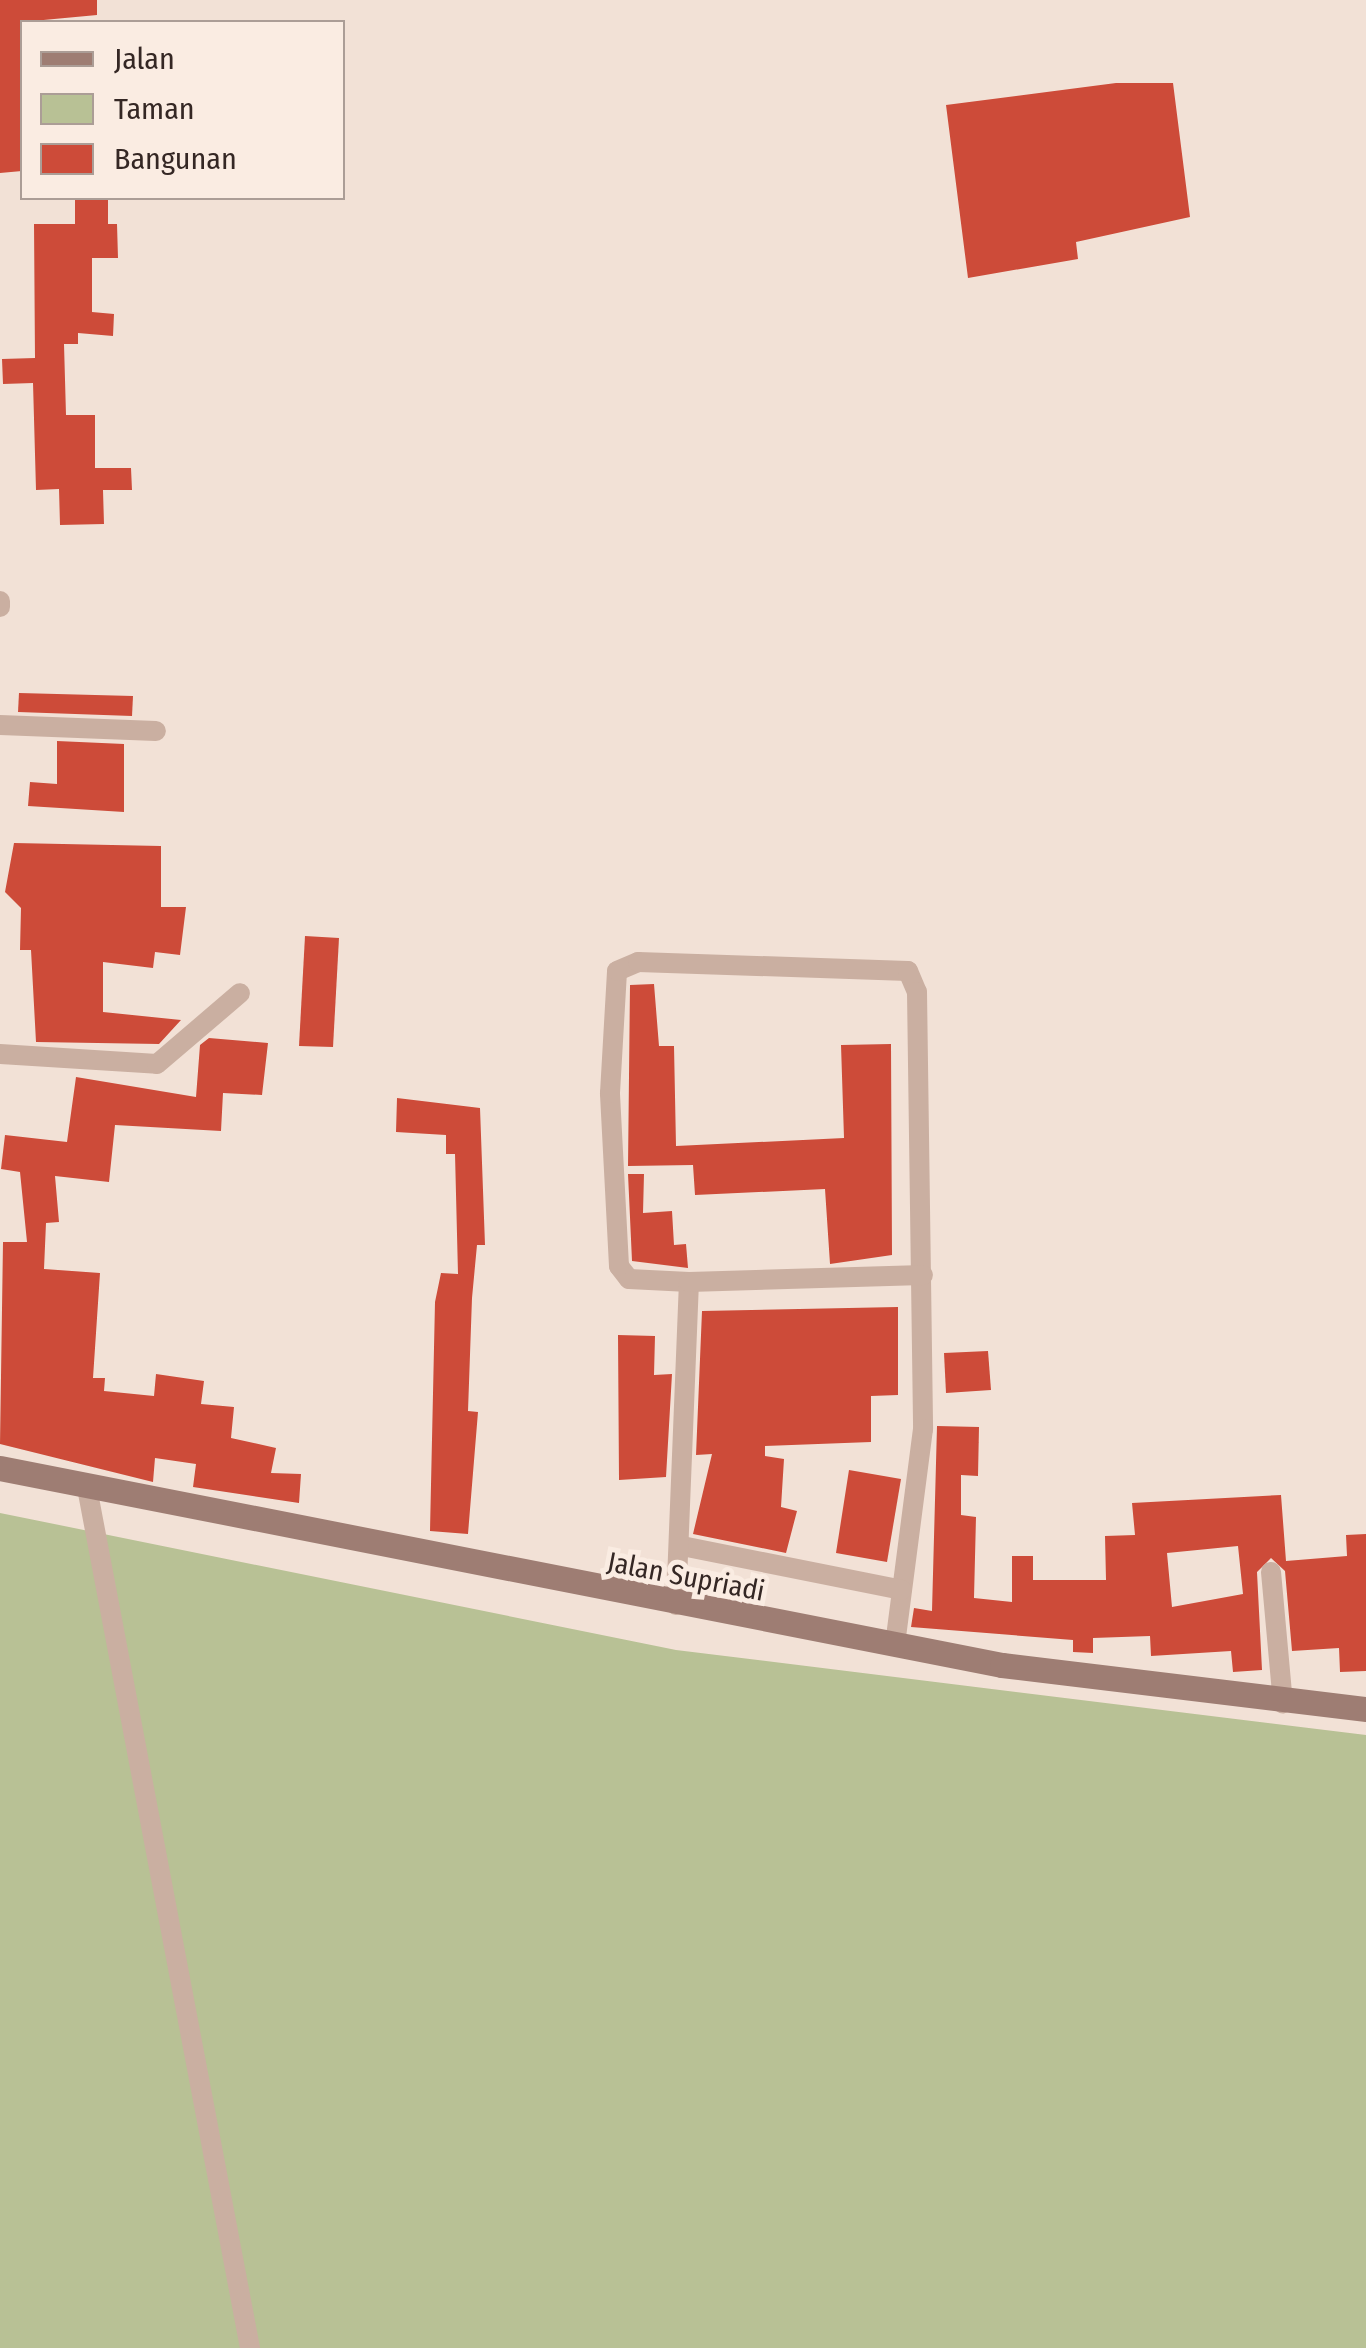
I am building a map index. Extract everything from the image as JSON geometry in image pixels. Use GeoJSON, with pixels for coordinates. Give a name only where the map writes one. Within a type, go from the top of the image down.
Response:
{"type":"FeatureCollection","features":[{"type":"Feature","properties":{"kind":"main road","name":"Jalan Supriadi"},"geometry":{"type":"LineString","coordinates":[[0,1468],[88,1492],[895,1646],[1284,1703],[1366,1709]]}},
{"type":"Feature","properties":{"kind":"street"},"geometry":{"type":"LineString","coordinates":[[0,725],[156,732]]}},
{"type":"Feature","properties":{"kind":"street"},"geometry":{"type":"LineString","coordinates":[[895,1646],[922,1476],[923,1274],[917,992],[908,971],[629,962],[615,978],[610,1093],[620,1266],[629,1279],[690,1282],[923,1274]]}},
{"type":"Feature","properties":{"kind":"street"},"geometry":{"type":"LineString","coordinates":[[0,1054],[157,1064],[240,993]]}},
{"type":"Feature","properties":{"kind":"street"},"geometry":{"type":"LineString","coordinates":[[676,1606],[682,1546],[690,1282]]}},
{"type":"Feature","properties":{"kind":"street"},"geometry":{"type":"LineString","coordinates":[[88,1492],[250,2348]]}},
{"type":"Feature","properties":{"kind":"street"},"geometry":{"type":"LineString","coordinates":[[682,1546],[902,1590]]}},
{"type":"Feature","properties":{"kind":"street"},"geometry":{"type":"LineString","coordinates":[[1271,1572],[1284,1703]]}},
{"type":"Feature","properties":{"kind":"green space"},"geometry":{"type":"Polygon","coordinates":[[[0,1513],[676,1650],[1366,1735],[1366,2348],[0,2348],[0,1513]]]}},
{"type":"Feature","properties":{"kind":"building"},"geometry":{"type":"Polygon","coordinates":[[[0,0],[97,0],[97,15],[20,20],[20,171],[0,173],[0,0]]]}},
{"type":"Feature","properties":{"kind":"building"},"geometry":{"type":"Polygon","coordinates":[[[1116,83],[1173,83],[1190,217],[1076,242],[1078,259],[968,278],[946,105],[1116,83]]]}},
{"type":"Feature","properties":{"kind":"building"},"geometry":{"type":"Polygon","coordinates":[[[75,200],[108,200],[108,224],[117,224],[118,258],[92,258],[92,312],[114,314],[113,336],[78,333],[78,344],[64,344],[66,415],[95,415],[95,468],[131,468],[132,490],[103,490],[104,524],[60,525],[59,489],[36,490],[33,383],[3,384],[2,359],[35,358],[34,224],[75,224],[75,200]]]}},
{"type":"Feature","properties":{"kind":"building"},"geometry":{"type":"Polygon","coordinates":[[[19,693],[133,696],[132,716],[18,712],[19,693]]]}},
{"type":"Feature","properties":{"kind":"building"},"geometry":{"type":"Polygon","coordinates":[[[57,741],[124,744],[124,812],[28,806],[30,782],[57,784],[57,741]]]}},
{"type":"Feature","properties":{"kind":"building"},"geometry":{"type":"Polygon","coordinates":[[[14,843],[161,846],[161,907],[186,907],[180,955],[155,952],[153,968],[103,962],[103,1012],[181,1020],[159,1044],[36,1042],[31,950],[20,950],[21,908],[5,892],[14,843]]]}},
{"type":"Feature","properties":{"kind":"building"},"geometry":{"type":"Polygon","coordinates":[[[305,936],[339,938],[333,1047],[299,1046],[305,936]]]}},
{"type":"Feature","properties":{"kind":"building"},"geometry":{"type":"Polygon","coordinates":[[[654,984],[659,1046],[674,1046],[676,1146],[844,1138],[841,1045],[891,1044],[892,1255],[830,1264],[825,1189],[695,1195],[693,1165],[628,1166],[630,985],[654,984]]]}},
{"type":"Feature","properties":{"kind":"building"},"geometry":{"type":"Polygon","coordinates":[[[209,1038],[268,1043],[262,1095],[223,1093],[221,1131],[115,1125],[109,1182],[55,1176],[59,1222],[46,1223],[44,1269],[100,1273],[93,1378],[105,1378],[104,1391],[154,1396],[156,1374],[204,1381],[201,1404],[234,1407],[231,1438],[276,1448],[271,1473],[301,1474],[299,1503],[193,1487],[196,1464],[155,1458],[153,1482],[0,1444],[3,1242],[27,1242],[20,1172],[1,1169],[5,1135],[67,1142],[76,1077],[196,1097],[200,1045],[209,1038]]]}},
{"type":"Feature","properties":{"kind":"building"},"geometry":{"type":"Polygon","coordinates":[[[397,1098],[480,1108],[485,1245],[477,1245],[472,1298],[468,1411],[478,1412],[468,1534],[430,1531],[435,1302],[441,1273],[458,1274],[455,1154],[446,1154],[446,1135],[396,1132],[397,1098]]]}},
{"type":"Feature","properties":{"kind":"building"},"geometry":{"type":"Polygon","coordinates":[[[628,1174],[644,1174],[643,1213],[672,1211],[674,1245],[686,1244],[688,1268],[632,1261],[628,1174]]]}},
{"type":"Feature","properties":{"kind":"building"},"geometry":{"type":"Polygon","coordinates":[[[898,1307],[898,1395],[871,1396],[871,1442],[765,1446],[765,1456],[784,1459],[781,1507],[797,1511],[786,1553],[693,1534],[712,1454],[696,1455],[702,1311],[898,1307]]]}},
{"type":"Feature","properties":{"kind":"building"},"geometry":{"type":"Polygon","coordinates":[[[618,1335],[655,1336],[654,1375],[672,1374],[666,1477],[619,1480],[618,1335]]]}},
{"type":"Feature","properties":{"kind":"building"},"geometry":{"type":"Polygon","coordinates":[[[988,1351],[991,1390],[946,1393],[944,1353],[988,1351]]]}},
{"type":"Feature","properties":{"kind":"building"},"geometry":{"type":"Polygon","coordinates":[[[937,1426],[979,1427],[978,1476],[961,1475],[961,1515],[976,1517],[974,1598],[1012,1602],[1012,1556],[1033,1556],[1033,1580],[1106,1580],[1105,1536],[1135,1535],[1132,1503],[1281,1495],[1286,1561],[1347,1556],[1346,1535],[1366,1534],[1366,1671],[1340,1672],[1339,1648],[1292,1651],[1285,1571],[1271,1558],[1257,1572],[1262,1670],[1233,1672],[1231,1651],[1151,1656],[1150,1636],[1093,1638],[1093,1653],[1073,1652],[1073,1640],[911,1627],[914,1608],[932,1611],[937,1426]],[[1238,1546],[1167,1553],[1172,1607],[1243,1594],[1238,1546]]]}},
{"type":"Feature","properties":{"kind":"building"},"geometry":{"type":"Polygon","coordinates":[[[849,1470],[901,1479],[887,1562],[836,1553],[849,1470]]]}}]}
